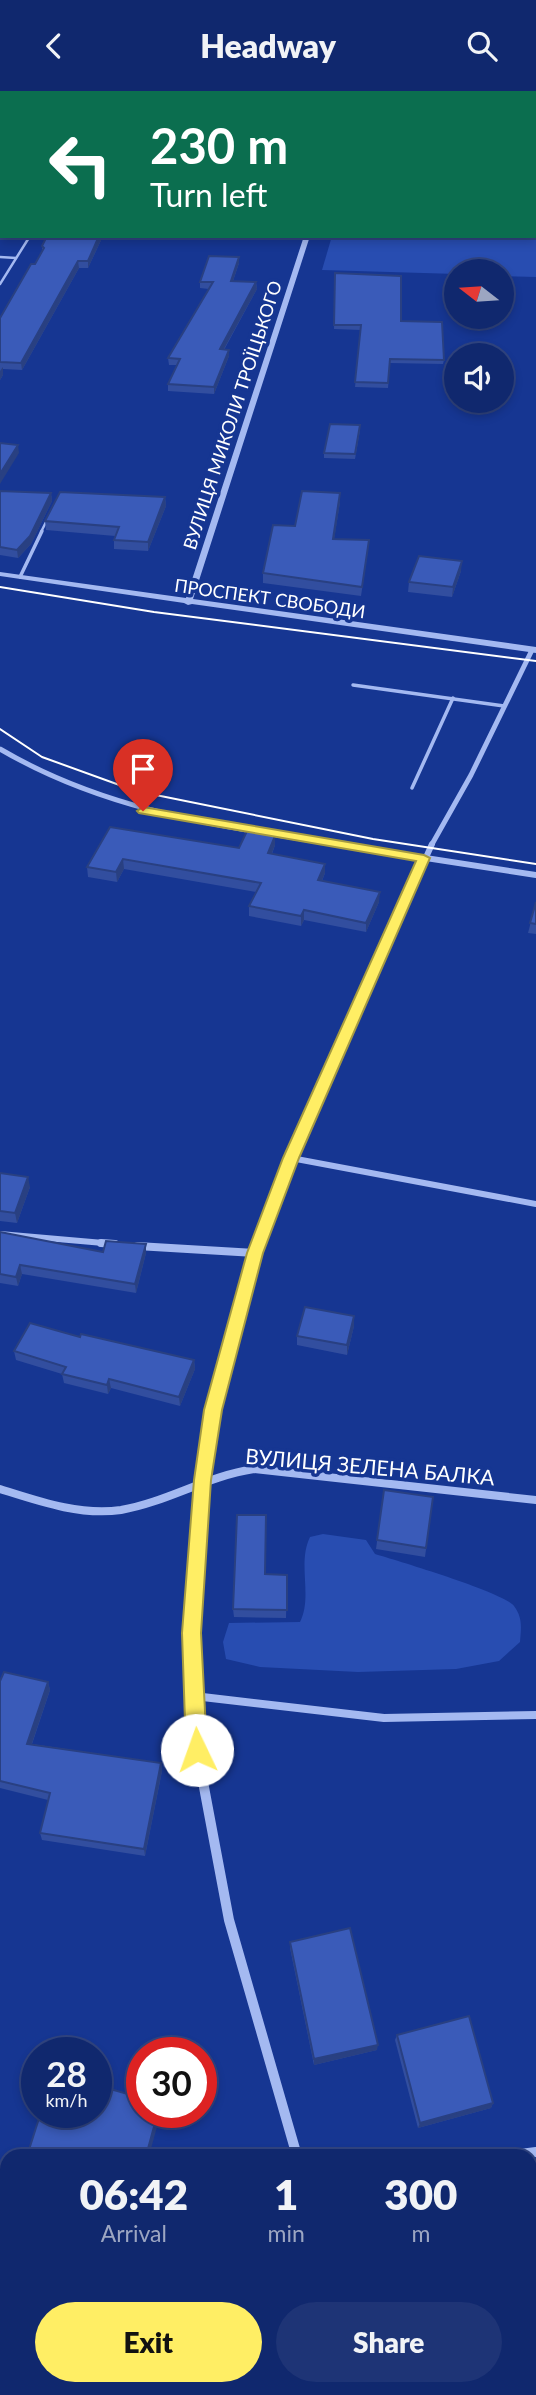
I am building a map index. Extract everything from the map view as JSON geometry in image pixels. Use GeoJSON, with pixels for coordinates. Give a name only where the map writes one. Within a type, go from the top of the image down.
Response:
{"type":"FeatureCollection","features":[{"type":"Feature","properties":{"kind":"street"},"geometry":{"type":"LineString","coordinates":[[0,283],[29,238]]}},
{"type":"Feature","properties":{"kind":"street","name":"ВУЛИЦЯ МИКОЛИ ТРОЇЦЬКОГО"},"geometry":{"type":"LineString","coordinates":[[188,603],[306,238]]}},
{"type":"Feature","properties":{"kind":"street"},"geometry":{"type":"LineString","coordinates":[[0,257],[16,258]]}},
{"type":"Feature","properties":{"kind":"street","name":"ПРОСПЕКТ СВОБОДИ"},"geometry":{"type":"LineString","coordinates":[[0,574],[188,603],[534,650]]}},
{"type":"Feature","properties":{"kind":"street"},"geometry":{"type":"LineString","coordinates":[[295,2149],[229,1920],[197,1750],[192,1633],[202,1480],[213,1410],[255,1253],[291,1158],[424,858],[471,775],[534,650]]}},
{"type":"Feature","properties":{"kind":"street"},"geometry":{"type":"LineString","coordinates":[[0,749],[73,789],[143,811],[536,875]]}},
{"type":"Feature","properties":{"kind":"street"},"geometry":{"type":"LineString","coordinates":[[291,1158],[536,1204]]}},
{"type":"Feature","properties":{"kind":"street"},"geometry":{"type":"LineString","coordinates":[[0,1234],[119,1244]]}},
{"type":"Feature","properties":{"kind":"street"},"geometry":{"type":"LineString","coordinates":[[132,1245],[255,1253]]}},
{"type":"Feature","properties":{"kind":"street","name":"ВУЛИЦЯ ЗЕЛЕНА БАЛКА"},"geometry":{"type":"LineString","coordinates":[[0,1489],[50,1505],[101,1511],[135,1507],[228,1471],[254,1469],[536,1500]]}},
{"type":"Feature","properties":{"kind":"street"},"geometry":{"type":"LineString","coordinates":[[194,1696],[384,1718],[536,1715]]}},
{"type":"Feature","properties":{"kind":"lane"},"geometry":{"type":"LineString","coordinates":[[20,577],[48,519]]}},
{"type":"Feature","properties":{"kind":"lane"},"geometry":{"type":"LineString","coordinates":[[353,685],[505,706]]}},
{"type":"Feature","properties":{"kind":"lane"},"geometry":{"type":"LineString","coordinates":[[412,787],[453,698]]}},
{"type":"Feature","properties":{"kind":"shaded area"},"geometry":{"type":"Polygon","coordinates":[[[331,238],[536,238],[536,277],[514,276],[514,259],[444,259],[444,274],[322,270],[331,238]]]}},
{"type":"Feature","properties":{"kind":"shaded area"},"geometry":{"type":"Polygon","coordinates":[[[323,1534],[366,1540],[375,1554],[449,1577],[506,1600],[514,1606],[519,1615],[520,1642],[499,1661],[456,1669],[358,1672],[260,1667],[226,1659],[223,1642],[229,1623],[300,1622],[305,1602],[306,1547],[310,1537],[323,1534]]]}},
{"type":"Feature","properties":{"kind":"building"},"geometry":{"type":"Polygon","coordinates":[[[46,238],[98,238],[88,261],[78,261],[21,363],[0,362],[0,318],[31,264],[35,264],[44,248],[42,246],[46,238]]]}},
{"type":"Feature","properties":{"kind":"building"},"geometry":{"type":"Polygon","coordinates":[[[209,256],[239,257],[231,281],[256,282],[220,349],[229,350],[214,387],[168,384],[180,359],[168,358],[213,282],[200,282],[209,256]]]}},
{"type":"Feature","properties":{"kind":"building"},"geometry":{"type":"Polygon","coordinates":[[[335,273],[401,276],[401,321],[442,322],[444,360],[390,359],[388,383],[355,382],[361,325],[334,325],[335,273]]]}},
{"type":"Feature","properties":{"kind":"building"},"geometry":{"type":"Polygon","coordinates":[[[330,424],[360,425],[355,454],[324,453],[330,424]]]}},
{"type":"Feature","properties":{"kind":"building"},"geometry":{"type":"Polygon","coordinates":[[[0,443],[18,445],[0,474],[0,443]]]}},
{"type":"Feature","properties":{"kind":"building"},"geometry":{"type":"Polygon","coordinates":[[[0,491],[51,493],[30,536],[17,550],[0,547],[0,491]]]}},
{"type":"Feature","properties":{"kind":"building"},"geometry":{"type":"Polygon","coordinates":[[[302,491],[340,493],[333,539],[369,540],[362,587],[263,573],[273,525],[295,526],[302,491]]]}},
{"type":"Feature","properties":{"kind":"building"},"geometry":{"type":"Polygon","coordinates":[[[60,492],[165,497],[148,542],[114,540],[119,527],[45,521],[60,492]]]}},
{"type":"Feature","properties":{"kind":"building"},"geometry":{"type":"Polygon","coordinates":[[[419,556],[462,561],[453,587],[409,582],[419,556]]]}},
{"type":"Feature","properties":{"kind":"building"},"geometry":{"type":"Polygon","coordinates":[[[110,827],[239,848],[247,831],[275,836],[268,853],[325,864],[318,880],[380,892],[366,923],[304,910],[301,916],[249,906],[261,883],[123,859],[116,872],[87,867],[110,827]]]}},
{"type":"Feature","properties":{"kind":"building"},"geometry":{"type":"Polygon","coordinates":[[[536,902],[536,924],[530,923],[536,902]]]}},
{"type":"Feature","properties":{"kind":"building"},"geometry":{"type":"Polygon","coordinates":[[[0,1173],[28,1177],[15,1213],[0,1211],[0,1173]]]}},
{"type":"Feature","properties":{"kind":"building"},"geometry":{"type":"Polygon","coordinates":[[[0,1232],[103,1252],[106,1241],[146,1244],[135,1284],[20,1265],[16,1277],[0,1274],[0,1232]]]}},
{"type":"Feature","properties":{"kind":"building"},"geometry":{"type":"Polygon","coordinates":[[[305,1307],[354,1316],[347,1345],[297,1336],[305,1307]]]}},
{"type":"Feature","properties":{"kind":"building"},"geometry":{"type":"Polygon","coordinates":[[[30,1323],[80,1337],[81,1334],[194,1360],[179,1397],[109,1379],[107,1385],[62,1374],[66,1367],[14,1351],[30,1323]]]}},
{"type":"Feature","properties":{"kind":"building"},"geometry":{"type":"Polygon","coordinates":[[[384,1490],[433,1497],[426,1548],[377,1540],[384,1490]]]}},
{"type":"Feature","properties":{"kind":"building"},"geometry":{"type":"Polygon","coordinates":[[[237,1515],[266,1515],[265,1574],[287,1575],[287,1610],[233,1609],[237,1515]]]}},
{"type":"Feature","properties":{"kind":"building"},"geometry":{"type":"Polygon","coordinates":[[[4,1672],[48,1682],[27,1744],[161,1763],[144,1849],[40,1833],[50,1793],[0,1781],[0,1681],[4,1672]]]}},
{"type":"Feature","properties":{"kind":"building"},"geometry":{"type":"Polygon","coordinates":[[[350,1928],[378,2045],[314,2059],[290,1942],[350,1928]]]}},
{"type":"Feature","properties":{"kind":"building"},"geometry":{"type":"Polygon","coordinates":[[[469,2016],[493,2103],[420,2123],[397,2035],[469,2016]]]}},
{"type":"Feature","properties":{"kind":"building"},"geometry":{"type":"Polygon","coordinates":[[[112,2090],[126,2093],[126,2128],[154,2128],[148,2149],[29,2149],[36,2128],[112,2128],[112,2090]]]}},
{"type":"Feature","properties":{"kind":"tram line"},"geometry":{"type":"LineString","coordinates":[[0,587],[154,612],[536,661]]}},
{"type":"Feature","properties":{"kind":"tram line"},"geometry":{"type":"LineString","coordinates":[[0,729],[42,757],[136,791],[373,839],[536,864]]}},
{"type":"Feature","properties":{"kind":"route"},"geometry":{"type":"LineString","coordinates":[[143,811],[424,858],[291,1158],[255,1253],[213,1410],[202,1480],[192,1633],[197,1750]]}}]}
